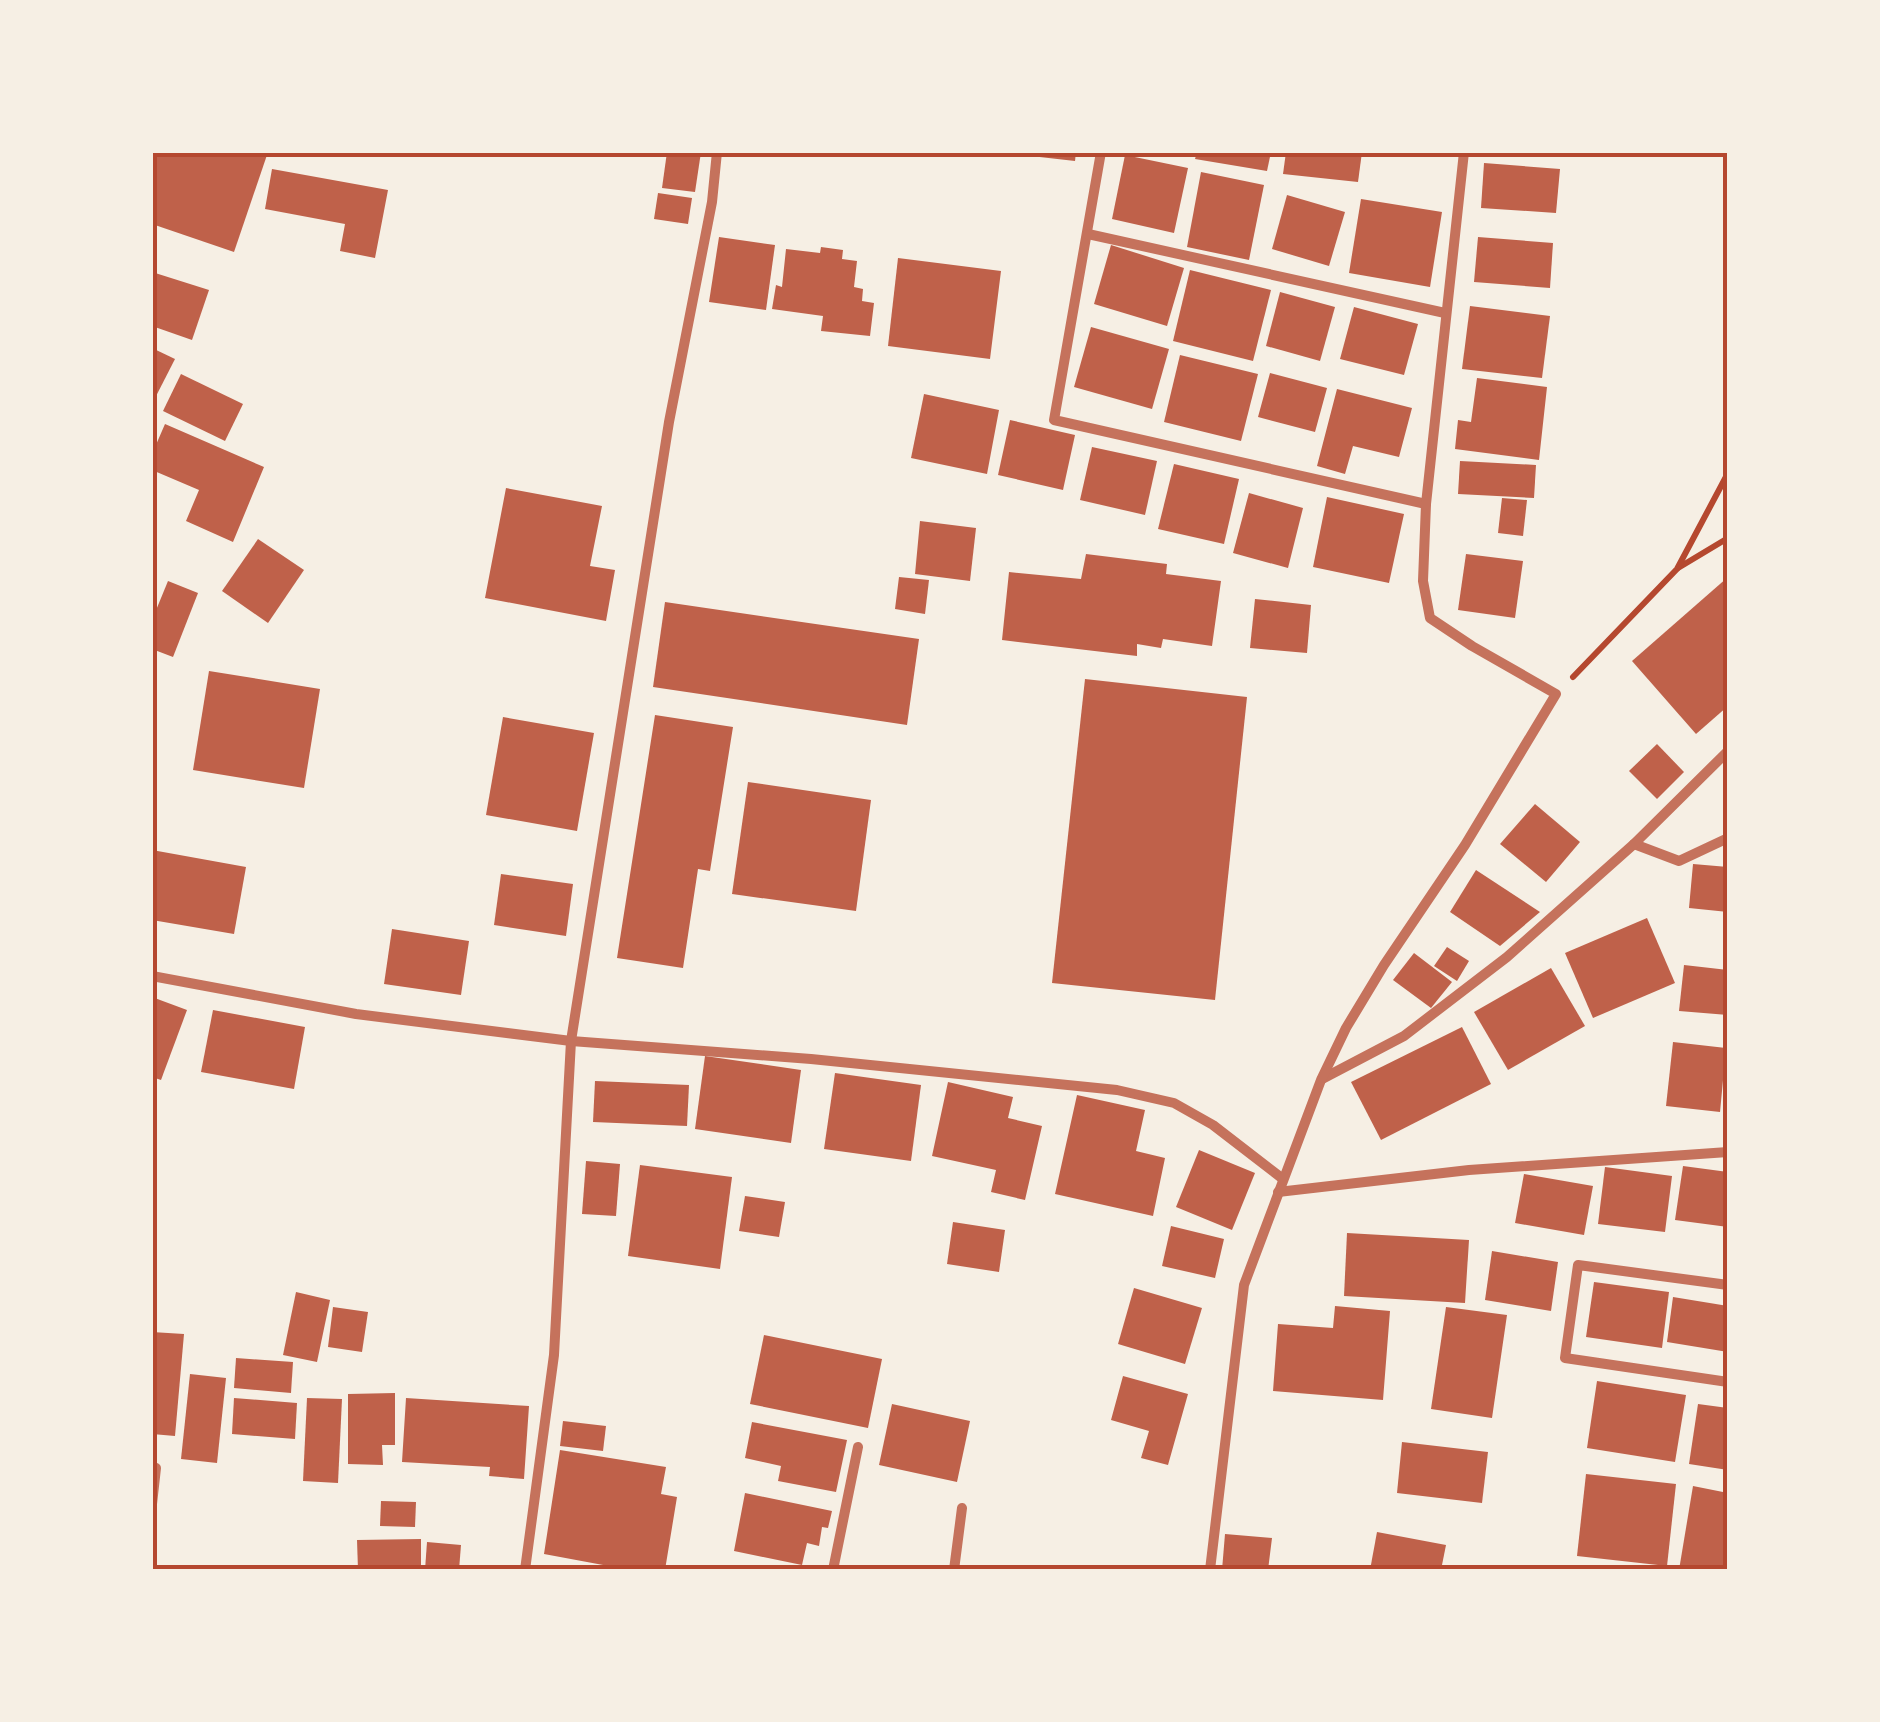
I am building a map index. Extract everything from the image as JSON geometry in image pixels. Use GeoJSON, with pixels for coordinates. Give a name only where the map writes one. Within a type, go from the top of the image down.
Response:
{"type":"FeatureCollection","features":[{"type":"Feature","properties":{"kind":"street"},"geometry":{"type":"LineString","coordinates":[[526,1570],[554,1355],[571,1041],[669,422],[712,202],[717,152]]}},
{"type":"Feature","properties":{"kind":"street"},"geometry":{"type":"LineString","coordinates":[[1101,152],[1054,420],[1426,504]]}},
{"type":"Feature","properties":{"kind":"street"},"geometry":{"type":"LineString","coordinates":[[1210,1570],[1244,1286],[1321,1080],[1346,1028],[1464,846],[1556,694],[1430,618],[1423,580],[1444,313],[1464,152]]}},
{"type":"Feature","properties":{"kind":"street"},"geometry":{"type":"LineString","coordinates":[[1088,234],[1444,313]]}},
{"type":"Feature","properties":{"kind":"street"},"geometry":{"type":"LineString","coordinates":[[1321,1080],[1404,1036],[1507,957],[1634,844],[1728,751]]}},
{"type":"Feature","properties":{"kind":"street"},"geometry":{"type":"LineString","coordinates":[[1634,844],[1679,862],[1728,838]]}},
{"type":"Feature","properties":{"kind":"street"},"geometry":{"type":"LineString","coordinates":[[152,976],[356,1014],[571,1041],[811,1059],[1117,1090],[1174,1104],[1213,1125],[1283,1179]]}},
{"type":"Feature","properties":{"kind":"street"},"geometry":{"type":"LineString","coordinates":[[1278,1192],[1469,1170],[1728,1152]]}},
{"type":"Feature","properties":{"kind":"street"},"geometry":{"type":"LineString","coordinates":[[1728,1285],[1578,1266],[1564,1358],[1728,1382]]}},
{"type":"Feature","properties":{"kind":"street"},"geometry":{"type":"LineString","coordinates":[[833,1570],[858,1447]]}},
{"type":"Feature","properties":{"kind":"street"},"geometry":{"type":"LineString","coordinates":[[152,1468],[156,1468],[152,1504]]}},
{"type":"Feature","properties":{"kind":"street"},"geometry":{"type":"LineString","coordinates":[[954,1570],[962,1508]]}},
{"type":"Feature","properties":{"kind":"path"},"geometry":{"type":"LineString","coordinates":[[1677,569],[1728,473]]}},
{"type":"Feature","properties":{"kind":"path"},"geometry":{"type":"LineString","coordinates":[[1556,694],[1677,569],[1728,538]]}},
{"type":"Feature","properties":{"kind":"building"},"geometry":{"type":"Polygon","coordinates":[[[152,152],[268,152],[234,252],[152,224],[152,152]]]}},
{"type":"Feature","properties":{"kind":"building"},"geometry":{"type":"Polygon","coordinates":[[[667,152],[701,152],[695,192],[662,188],[667,152]]]}},
{"type":"Feature","properties":{"kind":"building"},"geometry":{"type":"Polygon","coordinates":[[[1076,152],[1075,161],[1022,155],[1076,152]]]}},
{"type":"Feature","properties":{"kind":"building"},"geometry":{"type":"Polygon","coordinates":[[[1197,152],[1271,152],[1267,171],[1195,159],[1197,152]]]}},
{"type":"Feature","properties":{"kind":"building"},"geometry":{"type":"Polygon","coordinates":[[[1286,152],[1362,152],[1358,182],[1283,174],[1286,152]]]}},
{"type":"Feature","properties":{"kind":"building"},"geometry":{"type":"Polygon","coordinates":[[[1125,155],[1188,168],[1174,233],[1112,219],[1125,155]]]}},
{"type":"Feature","properties":{"kind":"building"},"geometry":{"type":"Polygon","coordinates":[[[1484,163],[1560,169],[1556,213],[1481,208],[1484,163]]]}},
{"type":"Feature","properties":{"kind":"building"},"geometry":{"type":"Polygon","coordinates":[[[272,169],[388,190],[375,258],[340,251],[345,224],[265,209],[272,169]]]}},
{"type":"Feature","properties":{"kind":"building"},"geometry":{"type":"Polygon","coordinates":[[[1201,172],[1264,185],[1249,260],[1187,247],[1201,172]]]}},
{"type":"Feature","properties":{"kind":"building"},"geometry":{"type":"Polygon","coordinates":[[[658,193],[692,198],[688,224],[654,219],[658,193]]]}},
{"type":"Feature","properties":{"kind":"building"},"geometry":{"type":"Polygon","coordinates":[[[1287,195],[1345,212],[1329,266],[1272,249],[1287,195]]]}},
{"type":"Feature","properties":{"kind":"building"},"geometry":{"type":"Polygon","coordinates":[[[1361,199],[1442,212],[1430,287],[1349,273],[1361,199]]]}},
{"type":"Feature","properties":{"kind":"building"},"geometry":{"type":"Polygon","coordinates":[[[719,237],[775,245],[766,310],[709,302],[719,237]]]}},
{"type":"Feature","properties":{"kind":"building"},"geometry":{"type":"Polygon","coordinates":[[[1478,237],[1553,243],[1550,288],[1474,282],[1478,237]]]}},
{"type":"Feature","properties":{"kind":"building"},"geometry":{"type":"Polygon","coordinates":[[[1111,245],[1184,268],[1167,326],[1094,304],[1111,245]]]}},
{"type":"Feature","properties":{"kind":"building"},"geometry":{"type":"Polygon","coordinates":[[[821,247],[843,250],[842,259],[857,261],[854,287],[863,289],[862,301],[874,303],[870,336],[821,331],[823,316],[772,309],[776,285],[782,287],[786,249],[820,253],[821,247]]]}},
{"type":"Feature","properties":{"kind":"building"},"geometry":{"type":"Polygon","coordinates":[[[898,258],[1001,271],[990,359],[888,346],[898,258]]]}},
{"type":"Feature","properties":{"kind":"building"},"geometry":{"type":"Polygon","coordinates":[[[1190,270],[1271,290],[1253,361],[1173,341],[1190,270]]]}},
{"type":"Feature","properties":{"kind":"building"},"geometry":{"type":"Polygon","coordinates":[[[152,272],[209,290],[192,340],[152,326],[152,272]]]}},
{"type":"Feature","properties":{"kind":"building"},"geometry":{"type":"Polygon","coordinates":[[[1280,292],[1335,307],[1320,361],[1266,346],[1280,292]]]}},
{"type":"Feature","properties":{"kind":"building"},"geometry":{"type":"Polygon","coordinates":[[[1470,306],[1550,316],[1542,378],[1462,369],[1470,306]]]}},
{"type":"Feature","properties":{"kind":"building"},"geometry":{"type":"Polygon","coordinates":[[[1354,307],[1418,324],[1404,375],[1340,359],[1354,307]]]}},
{"type":"Feature","properties":{"kind":"building"},"geometry":{"type":"Polygon","coordinates":[[[1091,327],[1169,349],[1152,409],[1074,387],[1091,327]]]}},
{"type":"Feature","properties":{"kind":"building"},"geometry":{"type":"Polygon","coordinates":[[[152,348],[175,359],[152,404],[152,348]]]}},
{"type":"Feature","properties":{"kind":"building"},"geometry":{"type":"Polygon","coordinates":[[[1180,355],[1258,374],[1241,441],[1164,422],[1180,355]]]}},
{"type":"Feature","properties":{"kind":"building"},"geometry":{"type":"Polygon","coordinates":[[[1270,373],[1327,388],[1315,432],[1258,417],[1270,373]]]}},
{"type":"Feature","properties":{"kind":"building"},"geometry":{"type":"Polygon","coordinates":[[[181,374],[243,404],[225,441],[163,411],[181,374]]]}},
{"type":"Feature","properties":{"kind":"building"},"geometry":{"type":"Polygon","coordinates":[[[1477,378],[1547,387],[1539,460],[1455,449],[1458,420],[1471,422],[1477,378]]]}},
{"type":"Feature","properties":{"kind":"building"},"geometry":{"type":"Polygon","coordinates":[[[1337,389],[1412,408],[1399,457],[1353,446],[1345,474],[1317,466],[1337,389]]]}},
{"type":"Feature","properties":{"kind":"building"},"geometry":{"type":"Polygon","coordinates":[[[924,394],[999,410],[987,474],[911,458],[924,394]]]}},
{"type":"Feature","properties":{"kind":"building"},"geometry":{"type":"Polygon","coordinates":[[[1010,420],[1075,435],[1063,490],[998,475],[1010,420]]]}},
{"type":"Feature","properties":{"kind":"building"},"geometry":{"type":"Polygon","coordinates":[[[165,424],[264,467],[233,542],[186,521],[199,490],[152,470],[152,454],[165,424]]]}},
{"type":"Feature","properties":{"kind":"building"},"geometry":{"type":"Polygon","coordinates":[[[1092,447],[1157,461],[1145,515],[1080,500],[1092,447]]]}},
{"type":"Feature","properties":{"kind":"building"},"geometry":{"type":"Polygon","coordinates":[[[1460,461],[1536,465],[1534,498],[1458,494],[1460,461]]]}},
{"type":"Feature","properties":{"kind":"building"},"geometry":{"type":"Polygon","coordinates":[[[1174,464],[1239,479],[1224,544],[1158,529],[1174,464]]]}},
{"type":"Feature","properties":{"kind":"building"},"geometry":{"type":"Polygon","coordinates":[[[506,488],[602,506],[590,566],[615,570],[606,621],[485,598],[506,488]]]}},
{"type":"Feature","properties":{"kind":"building"},"geometry":{"type":"Polygon","coordinates":[[[1249,493],[1303,508],[1288,568],[1233,553],[1249,493]]]}},
{"type":"Feature","properties":{"kind":"building"},"geometry":{"type":"Polygon","coordinates":[[[1327,497],[1404,514],[1389,583],[1313,567],[1327,497]]]}},
{"type":"Feature","properties":{"kind":"building"},"geometry":{"type":"Polygon","coordinates":[[[1502,498],[1527,500],[1523,536],[1498,533],[1502,498]]]}},
{"type":"Feature","properties":{"kind":"building"},"geometry":{"type":"Polygon","coordinates":[[[920,521],[976,528],[970,581],[915,574],[920,521]]]}},
{"type":"Feature","properties":{"kind":"building"},"geometry":{"type":"Polygon","coordinates":[[[258,539],[304,570],[268,623],[222,591],[258,539]]]}},
{"type":"Feature","properties":{"kind":"building"},"geometry":{"type":"Polygon","coordinates":[[[1086,554],[1167,564],[1166,574],[1221,581],[1212,646],[1163,639],[1161,648],[1137,644],[1137,656],[1002,640],[1009,572],[1081,579],[1086,554]]]}},
{"type":"Feature","properties":{"kind":"building"},"geometry":{"type":"Polygon","coordinates":[[[1466,554],[1523,561],[1515,618],[1458,610],[1466,554]]]}},
{"type":"Feature","properties":{"kind":"building"},"geometry":{"type":"Polygon","coordinates":[[[899,577],[929,580],[925,614],[895,609],[899,577]]]}},
{"type":"Feature","properties":{"kind":"building"},"geometry":{"type":"Polygon","coordinates":[[[1728,577],[1728,706],[1696,734],[1632,661],[1728,577]]]}},
{"type":"Feature","properties":{"kind":"building"},"geometry":{"type":"Polygon","coordinates":[[[168,581],[198,593],[173,657],[152,649],[152,620],[168,581]]]}},
{"type":"Feature","properties":{"kind":"building"},"geometry":{"type":"Polygon","coordinates":[[[1255,599],[1311,605],[1307,653],[1250,648],[1255,599]]]}},
{"type":"Feature","properties":{"kind":"building"},"geometry":{"type":"Polygon","coordinates":[[[665,602],[919,639],[907,725],[653,687],[665,602]]]}},
{"type":"Feature","properties":{"kind":"building"},"geometry":{"type":"Polygon","coordinates":[[[209,671],[320,689],[304,788],[193,770],[209,671]]]}},
{"type":"Feature","properties":{"kind":"building"},"geometry":{"type":"Polygon","coordinates":[[[1085,679],[1247,697],[1215,1000],[1052,983],[1085,679]]]}},
{"type":"Feature","properties":{"kind":"building"},"geometry":{"type":"Polygon","coordinates":[[[655,715],[733,727],[710,871],[698,869],[683,968],[617,958],[655,715]]]}},
{"type":"Feature","properties":{"kind":"building"},"geometry":{"type":"Polygon","coordinates":[[[503,717],[594,733],[577,831],[486,815],[503,717]]]}},
{"type":"Feature","properties":{"kind":"building"},"geometry":{"type":"Polygon","coordinates":[[[1657,744],[1684,772],[1657,799],[1629,771],[1657,744]]]}},
{"type":"Feature","properties":{"kind":"building"},"geometry":{"type":"Polygon","coordinates":[[[748,782],[871,800],[856,911],[732,894],[748,782]]]}},
{"type":"Feature","properties":{"kind":"building"},"geometry":{"type":"Polygon","coordinates":[[[1535,804],[1580,842],[1546,882],[1500,844],[1535,804]]]}},
{"type":"Feature","properties":{"kind":"building"},"geometry":{"type":"Polygon","coordinates":[[[152,850],[246,867],[234,934],[152,920],[152,850]]]}},
{"type":"Feature","properties":{"kind":"building"},"geometry":{"type":"Polygon","coordinates":[[[1693,864],[1728,867],[1728,912],[1689,908],[1693,864]]]}},
{"type":"Feature","properties":{"kind":"building"},"geometry":{"type":"Polygon","coordinates":[[[1476,870],[1540,912],[1500,946],[1450,912],[1476,870]]]}},
{"type":"Feature","properties":{"kind":"building"},"geometry":{"type":"Polygon","coordinates":[[[501,874],[573,884],[566,936],[494,925],[501,874]]]}},
{"type":"Feature","properties":{"kind":"building"},"geometry":{"type":"Polygon","coordinates":[[[1647,918],[1675,983],[1593,1018],[1565,953],[1647,918]]]}},
{"type":"Feature","properties":{"kind":"building"},"geometry":{"type":"Polygon","coordinates":[[[392,929],[469,941],[461,995],[384,984],[392,929]]]}},
{"type":"Feature","properties":{"kind":"building"},"geometry":{"type":"Polygon","coordinates":[[[1447,947],[1469,961],[1457,981],[1434,966],[1447,947]]]}},
{"type":"Feature","properties":{"kind":"building"},"geometry":{"type":"Polygon","coordinates":[[[1414,953],[1452,982],[1431,1008],[1393,980],[1414,953]]]}},
{"type":"Feature","properties":{"kind":"building"},"geometry":{"type":"Polygon","coordinates":[[[1684,965],[1728,970],[1728,1015],[1679,1011],[1684,965]]]}},
{"type":"Feature","properties":{"kind":"building"},"geometry":{"type":"Polygon","coordinates":[[[1551,968],[1585,1026],[1508,1070],[1474,1012],[1551,968]]]}},
{"type":"Feature","properties":{"kind":"building"},"geometry":{"type":"Polygon","coordinates":[[[152,997],[187,1010],[161,1080],[152,1077],[152,997]]]}},
{"type":"Feature","properties":{"kind":"building"},"geometry":{"type":"Polygon","coordinates":[[[213,1010],[305,1027],[294,1089],[201,1072],[213,1010]]]}},
{"type":"Feature","properties":{"kind":"building"},"geometry":{"type":"Polygon","coordinates":[[[1462,1027],[1491,1084],[1381,1140],[1351,1082],[1462,1027]]]}},
{"type":"Feature","properties":{"kind":"building"},"geometry":{"type":"Polygon","coordinates":[[[1673,1042],[1726,1048],[1720,1112],[1666,1106],[1673,1042]]]}},
{"type":"Feature","properties":{"kind":"building"},"geometry":{"type":"Polygon","coordinates":[[[705,1056],[801,1070],[791,1143],[695,1129],[705,1056]]]}},
{"type":"Feature","properties":{"kind":"building"},"geometry":{"type":"Polygon","coordinates":[[[835,1073],[921,1085],[911,1161],[824,1149],[835,1073]]]}},
{"type":"Feature","properties":{"kind":"building"},"geometry":{"type":"Polygon","coordinates":[[[595,1081],[689,1085],[687,1126],[593,1122],[595,1081]]]}},
{"type":"Feature","properties":{"kind":"building"},"geometry":{"type":"Polygon","coordinates":[[[948,1082],[1013,1097],[1008,1118],[1042,1126],[1025,1200],[991,1192],[996,1170],[932,1156],[948,1082]]]}},
{"type":"Feature","properties":{"kind":"building"},"geometry":{"type":"Polygon","coordinates":[[[1077,1095],[1145,1110],[1136,1151],[1165,1158],[1153,1216],[1055,1194],[1077,1095]]]}},
{"type":"Feature","properties":{"kind":"building"},"geometry":{"type":"Polygon","coordinates":[[[1199,1150],[1255,1173],[1232,1230],[1176,1207],[1199,1150]]]}},
{"type":"Feature","properties":{"kind":"building"},"geometry":{"type":"Polygon","coordinates":[[[586,1161],[620,1164],[616,1216],[582,1214],[586,1161]]]}},
{"type":"Feature","properties":{"kind":"building"},"geometry":{"type":"Polygon","coordinates":[[[640,1165],[732,1177],[720,1269],[628,1256],[640,1165]]]}},
{"type":"Feature","properties":{"kind":"building"},"geometry":{"type":"Polygon","coordinates":[[[1683,1166],[1728,1172],[1728,1227],[1675,1220],[1683,1166]]]}},
{"type":"Feature","properties":{"kind":"building"},"geometry":{"type":"Polygon","coordinates":[[[1605,1167],[1672,1176],[1665,1232],[1598,1224],[1605,1167]]]}},
{"type":"Feature","properties":{"kind":"building"},"geometry":{"type":"Polygon","coordinates":[[[1524,1174],[1593,1186],[1584,1235],[1515,1223],[1524,1174]]]}},
{"type":"Feature","properties":{"kind":"building"},"geometry":{"type":"Polygon","coordinates":[[[745,1196],[785,1202],[779,1237],[739,1231],[745,1196]]]}},
{"type":"Feature","properties":{"kind":"building"},"geometry":{"type":"Polygon","coordinates":[[[953,1222],[1005,1230],[999,1272],[947,1264],[953,1222]]]}},
{"type":"Feature","properties":{"kind":"building"},"geometry":{"type":"Polygon","coordinates":[[[1171,1226],[1224,1239],[1215,1278],[1162,1266],[1171,1226]]]}},
{"type":"Feature","properties":{"kind":"building"},"geometry":{"type":"Polygon","coordinates":[[[1347,1233],[1469,1240],[1465,1303],[1344,1296],[1347,1233]]]}},
{"type":"Feature","properties":{"kind":"building"},"geometry":{"type":"Polygon","coordinates":[[[1492,1251],[1558,1262],[1551,1311],[1485,1300],[1492,1251]]]}},
{"type":"Feature","properties":{"kind":"building"},"geometry":{"type":"Polygon","coordinates":[[[1594,1282],[1669,1292],[1662,1348],[1586,1337],[1594,1282]]]}},
{"type":"Feature","properties":{"kind":"building"},"geometry":{"type":"Polygon","coordinates":[[[1134,1288],[1202,1308],[1185,1364],[1118,1344],[1134,1288]]]}},
{"type":"Feature","properties":{"kind":"building"},"geometry":{"type":"Polygon","coordinates":[[[296,1292],[330,1300],[317,1362],[283,1355],[296,1292]]]}},
{"type":"Feature","properties":{"kind":"building"},"geometry":{"type":"Polygon","coordinates":[[[1673,1297],[1728,1306],[1728,1352],[1667,1342],[1673,1297]]]}},
{"type":"Feature","properties":{"kind":"building"},"geometry":{"type":"Polygon","coordinates":[[[1335,1306],[1390,1311],[1383,1400],[1273,1391],[1278,1324],[1333,1328],[1335,1306]]]}},
{"type":"Feature","properties":{"kind":"building"},"geometry":{"type":"Polygon","coordinates":[[[333,1307],[368,1312],[362,1352],[328,1347],[333,1307]]]}},
{"type":"Feature","properties":{"kind":"building"},"geometry":{"type":"Polygon","coordinates":[[[1446,1307],[1507,1315],[1492,1418],[1431,1409],[1446,1307]]]}},
{"type":"Feature","properties":{"kind":"building"},"geometry":{"type":"Polygon","coordinates":[[[152,1332],[184,1334],[175,1436],[152,1434],[152,1332]]]}},
{"type":"Feature","properties":{"kind":"building"},"geometry":{"type":"Polygon","coordinates":[[[764,1335],[882,1359],[868,1428],[750,1404],[764,1335]]]}},
{"type":"Feature","properties":{"kind":"building"},"geometry":{"type":"Polygon","coordinates":[[[236,1358],[293,1362],[291,1393],[234,1388],[236,1358]]]}},
{"type":"Feature","properties":{"kind":"building"},"geometry":{"type":"Polygon","coordinates":[[[190,1374],[226,1378],[217,1463],[181,1459],[190,1374]]]}},
{"type":"Feature","properties":{"kind":"building"},"geometry":{"type":"Polygon","coordinates":[[[1123,1376],[1188,1394],[1168,1465],[1141,1458],[1149,1431],[1111,1420],[1123,1376]]]}},
{"type":"Feature","properties":{"kind":"building"},"geometry":{"type":"Polygon","coordinates":[[[1597,1381],[1686,1395],[1675,1462],[1587,1448],[1597,1381]]]}},
{"type":"Feature","properties":{"kind":"building"},"geometry":{"type":"Polygon","coordinates":[[[395,1393],[395,1445],[382,1445],[383,1465],[348,1464],[348,1394],[395,1393]]]}},
{"type":"Feature","properties":{"kind":"building"},"geometry":{"type":"Polygon","coordinates":[[[234,1398],[297,1403],[295,1439],[232,1434],[234,1398]]]}},
{"type":"Feature","properties":{"kind":"building"},"geometry":{"type":"Polygon","coordinates":[[[307,1398],[342,1399],[338,1483],[303,1481],[307,1398]]]}},
{"type":"Feature","properties":{"kind":"building"},"geometry":{"type":"Polygon","coordinates":[[[406,1398],[529,1406],[524,1479],[489,1476],[490,1467],[402,1462],[406,1398]]]}},
{"type":"Feature","properties":{"kind":"building"},"geometry":{"type":"Polygon","coordinates":[[[892,1404],[970,1421],[957,1482],[879,1465],[892,1404]]]}},
{"type":"Feature","properties":{"kind":"building"},"geometry":{"type":"Polygon","coordinates":[[[1698,1404],[1728,1408],[1728,1470],[1689,1464],[1698,1404]]]}},
{"type":"Feature","properties":{"kind":"building"},"geometry":{"type":"Polygon","coordinates":[[[563,1421],[606,1426],[603,1451],[560,1446],[563,1421]]]}},
{"type":"Feature","properties":{"kind":"building"},"geometry":{"type":"Polygon","coordinates":[[[752,1422],[847,1440],[836,1492],[778,1481],[781,1466],[745,1458],[752,1422]]]}},
{"type":"Feature","properties":{"kind":"building"},"geometry":{"type":"Polygon","coordinates":[[[1402,1442],[1488,1452],[1482,1503],[1397,1493],[1402,1442]]]}},
{"type":"Feature","properties":{"kind":"building"},"geometry":{"type":"Polygon","coordinates":[[[560,1450],[666,1467],[661,1494],[677,1497],[665,1570],[630,1570],[544,1554],[560,1450]]]}},
{"type":"Feature","properties":{"kind":"building"},"geometry":{"type":"Polygon","coordinates":[[[1586,1474],[1676,1484],[1667,1566],[1577,1556],[1586,1474]]]}},
{"type":"Feature","properties":{"kind":"building"},"geometry":{"type":"Polygon","coordinates":[[[1693,1486],[1728,1493],[1728,1570],[1679,1570],[1693,1486]]]}},
{"type":"Feature","properties":{"kind":"building"},"geometry":{"type":"Polygon","coordinates":[[[745,1493],[832,1511],[828,1528],[822,1527],[819,1546],[807,1543],[802,1565],[734,1551],[745,1493]]]}},
{"type":"Feature","properties":{"kind":"building"},"geometry":{"type":"Polygon","coordinates":[[[381,1501],[416,1502],[415,1527],[380,1526],[381,1501]]]}},
{"type":"Feature","properties":{"kind":"building"},"geometry":{"type":"Polygon","coordinates":[[[1377,1532],[1446,1545],[1441,1570],[1370,1570],[1377,1532]]]}},
{"type":"Feature","properties":{"kind":"building"},"geometry":{"type":"Polygon","coordinates":[[[1225,1534],[1272,1538],[1268,1570],[1222,1570],[1225,1534]]]}},
{"type":"Feature","properties":{"kind":"building"},"geometry":{"type":"Polygon","coordinates":[[[421,1539],[421,1570],[358,1570],[357,1540],[421,1539]]]}},
{"type":"Feature","properties":{"kind":"building"},"geometry":{"type":"Polygon","coordinates":[[[427,1542],[461,1545],[459,1570],[425,1570],[427,1542]]]}}]}
